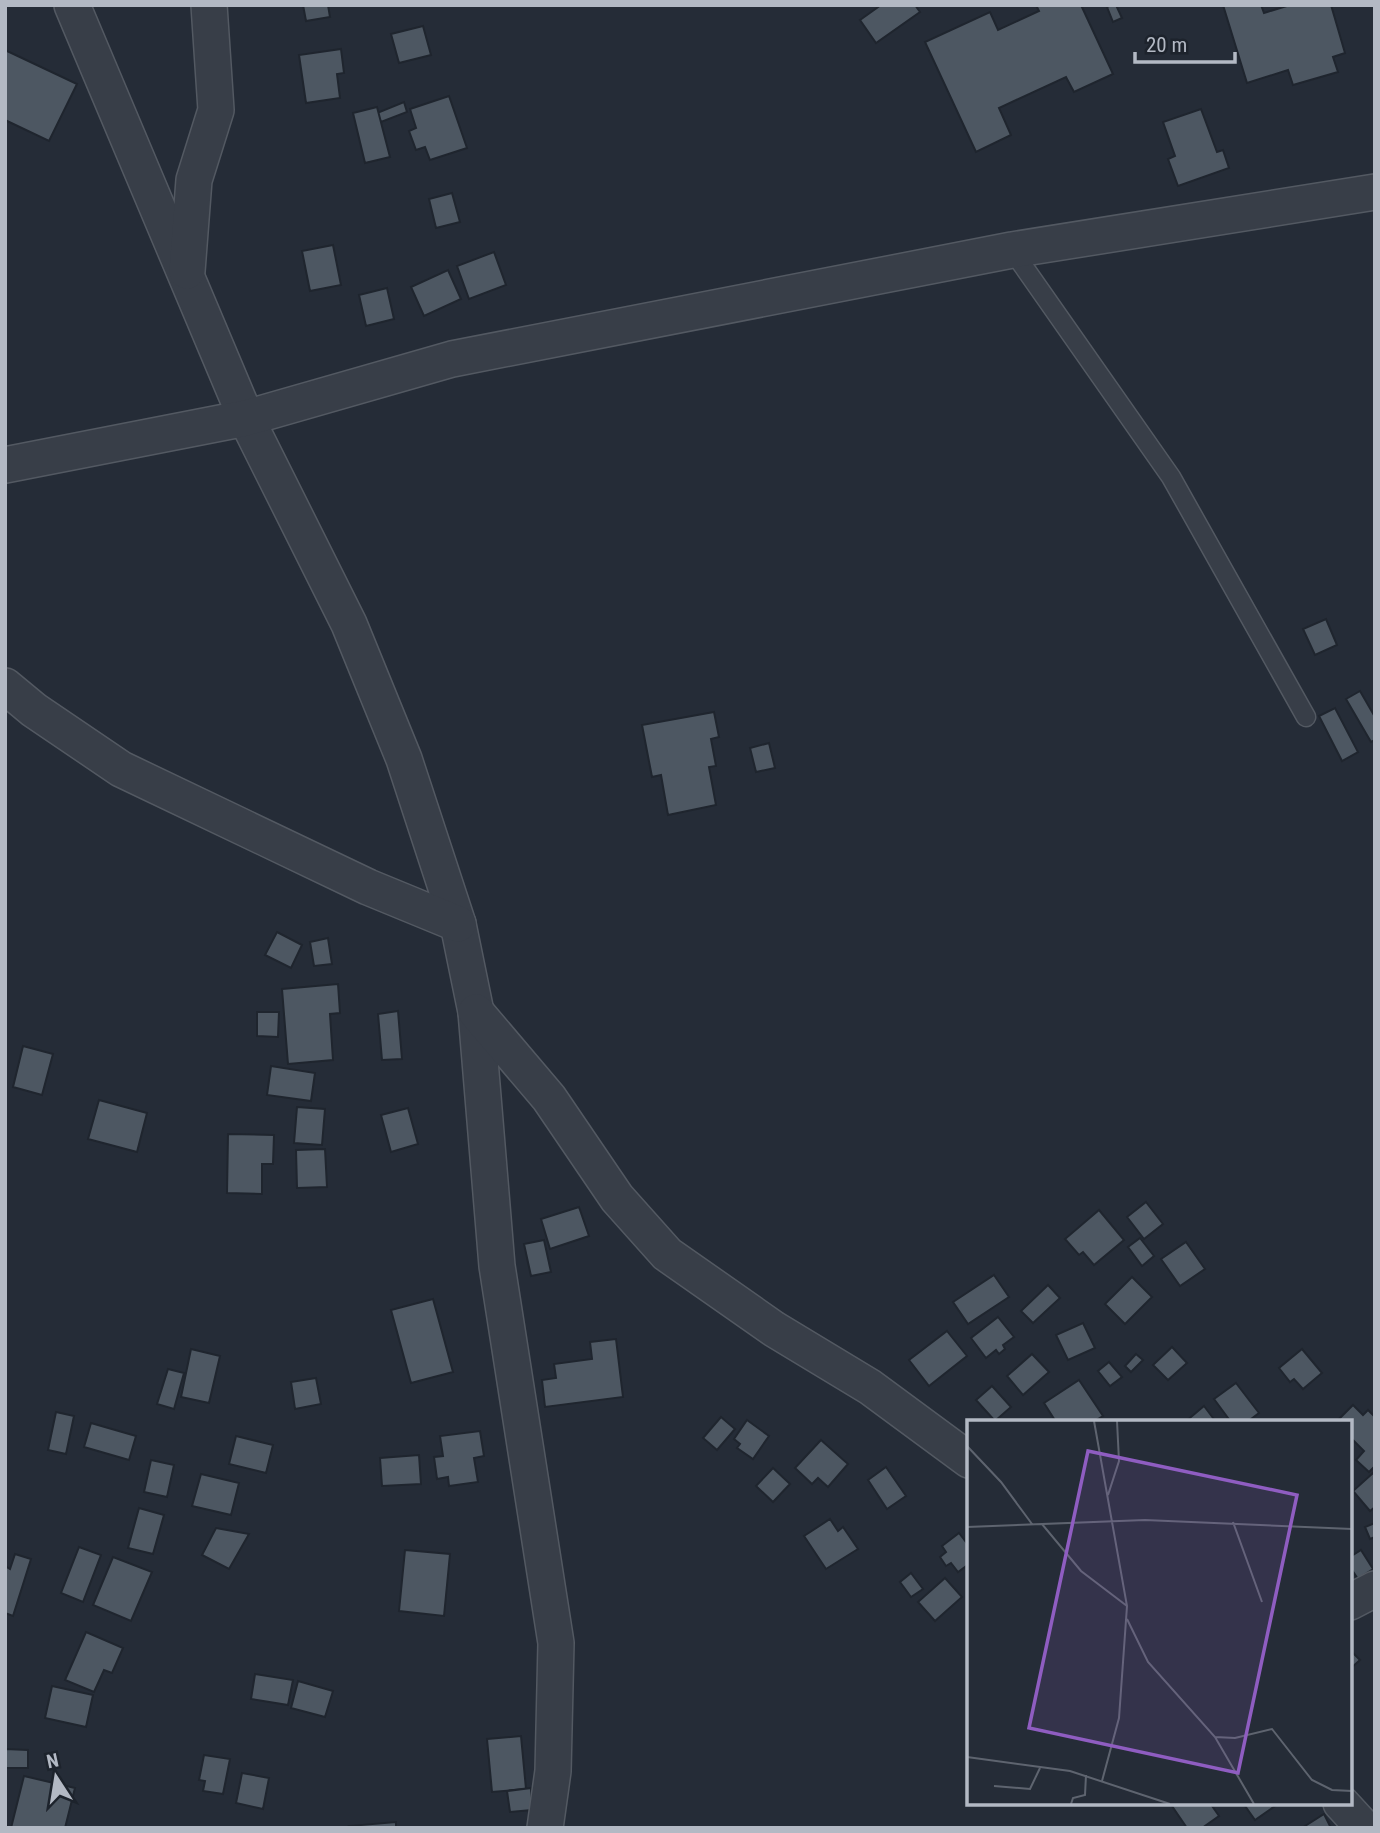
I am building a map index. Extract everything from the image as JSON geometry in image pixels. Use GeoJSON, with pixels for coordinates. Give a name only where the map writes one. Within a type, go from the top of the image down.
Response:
{"type":"FeatureCollection","features":[{"type":"Feature","properties":{"kind":"street"},"geometry":{"type":"LineString","coordinates":[[72,5],[246,418],[349,624],[404,759],[458,925],[475,1012],[497,1266],[556,1643],[553,1770],[545,1828]]}},
{"type":"Feature","properties":{"kind":"street"},"geometry":{"type":"LineString","coordinates":[[187,278],[194,180],[216,110],[209,5]]}},
{"type":"Feature","properties":{"kind":"street"},"geometry":{"type":"LineString","coordinates":[[5,465],[246,418],[452,359],[1012,250],[1375,192]]}},
{"type":"Feature","properties":{"kind":"street"},"geometry":{"type":"LineString","coordinates":[[5,686],[34,710],[121,769],[368,887],[458,925]]}},
{"type":"Feature","properties":{"kind":"street"},"geometry":{"type":"LineString","coordinates":[[475,1012],[549,1098],[617,1198],[667,1254],[774,1329],[870,1387],[967,1459]]}},
{"type":"Feature","properties":{"kind":"street"},"geometry":{"type":"LineString","coordinates":[[1352,1601],[1375,1589]]}},
{"type":"Feature","properties":{"kind":"street"},"geometry":{"type":"LineString","coordinates":[[1343,1805],[1364,1828]]}},
{"type":"Feature","properties":{"kind":"lane"},"geometry":{"type":"LineString","coordinates":[[1012,250],[1171,477],[1306,717]]}},
{"type":"Feature","properties":{"kind":"building"},"geometry":{"type":"Polygon","coordinates":[[[303,5],[328,5],[330,17],[306,21],[303,5]]]}},
{"type":"Feature","properties":{"kind":"building"},"geometry":{"type":"Polygon","coordinates":[[[881,5],[915,5],[920,12],[876,43],[860,20],[881,5]]]}},
{"type":"Feature","properties":{"kind":"building"},"geometry":{"type":"Polygon","coordinates":[[[1036,5],[1081,5],[1113,74],[1074,92],[1066,77],[999,108],[1011,135],[976,152],[925,42],[990,12],[998,30],[1039,11],[1036,5]]]}},
{"type":"Feature","properties":{"kind":"building"},"geometry":{"type":"Polygon","coordinates":[[[1116,5],[1122,18],[1113,22],[1107,7],[1116,5]]]}},
{"type":"Feature","properties":{"kind":"building"},"geometry":{"type":"Polygon","coordinates":[[[1223,5],[1261,5],[1264,13],[1290,5],[1331,5],[1345,53],[1333,57],[1338,72],[1293,85],[1288,70],[1247,83],[1223,5]]]}},
{"type":"Feature","properties":{"kind":"building"},"geometry":{"type":"Polygon","coordinates":[[[423,26],[431,55],[399,63],[391,34],[423,26]]]}},
{"type":"Feature","properties":{"kind":"building"},"geometry":{"type":"Polygon","coordinates":[[[341,49],[344,73],[337,74],[340,98],[306,103],[299,55],[341,49]]]}},
{"type":"Feature","properties":{"kind":"building"},"geometry":{"type":"Polygon","coordinates":[[[5,50],[77,84],[49,141],[5,120],[5,50]]]}},
{"type":"Feature","properties":{"kind":"building"},"geometry":{"type":"Polygon","coordinates":[[[449,96],[467,148],[430,160],[425,147],[416,150],[409,131],[416,128],[410,109],[449,96]]]}},
{"type":"Feature","properties":{"kind":"building"},"geometry":{"type":"Polygon","coordinates":[[[404,102],[407,112],[381,122],[377,113],[404,102]]]}},
{"type":"Feature","properties":{"kind":"building"},"geometry":{"type":"Polygon","coordinates":[[[377,107],[390,157],[365,163],[353,113],[377,107]]]}},
{"type":"Feature","properties":{"kind":"building"},"geometry":{"type":"Polygon","coordinates":[[[1201,109],[1217,152],[1223,150],[1229,168],[1178,186],[1168,159],[1175,156],[1163,122],[1201,109]]]}},
{"type":"Feature","properties":{"kind":"building"},"geometry":{"type":"Polygon","coordinates":[[[452,193],[460,222],[436,228],[429,199],[452,193]]]}},
{"type":"Feature","properties":{"kind":"building"},"geometry":{"type":"Polygon","coordinates":[[[333,245],[341,285],[310,291],[302,251],[333,245]]]}},
{"type":"Feature","properties":{"kind":"building"},"geometry":{"type":"Polygon","coordinates":[[[494,252],[506,285],[469,299],[457,266],[494,252]]]}},
{"type":"Feature","properties":{"kind":"building"},"geometry":{"type":"Polygon","coordinates":[[[448,270],[461,299],[424,316],[411,287],[448,270]]]}},
{"type":"Feature","properties":{"kind":"building"},"geometry":{"type":"Polygon","coordinates":[[[387,288],[394,319],[366,326],[359,295],[387,288]]]}},
{"type":"Feature","properties":{"kind":"building"},"geometry":{"type":"Polygon","coordinates":[[[1326,619],[1337,645],[1315,655],[1303,629],[1326,619]]]}},
{"type":"Feature","properties":{"kind":"building"},"geometry":{"type":"Polygon","coordinates":[[[1360,691],[1375,717],[1375,740],[1371,742],[1346,699],[1360,691]]]}},
{"type":"Feature","properties":{"kind":"building"},"geometry":{"type":"Polygon","coordinates":[[[1335,708],[1358,752],[1342,761],[1319,716],[1335,708]]]}},
{"type":"Feature","properties":{"kind":"building"},"geometry":{"type":"Polygon","coordinates":[[[714,712],[719,737],[711,739],[716,766],[709,767],[716,805],[668,815],[661,775],[652,777],[642,725],[714,712]]]}},
{"type":"Feature","properties":{"kind":"building"},"geometry":{"type":"Polygon","coordinates":[[[769,743],[775,768],[756,772],[750,748],[769,743]]]}},
{"type":"Feature","properties":{"kind":"building"},"geometry":{"type":"Polygon","coordinates":[[[277,932],[302,945],[291,968],[265,955],[277,932]]]}},
{"type":"Feature","properties":{"kind":"building"},"geometry":{"type":"Polygon","coordinates":[[[328,938],[332,964],[314,966],[310,942],[328,938]]]}},
{"type":"Feature","properties":{"kind":"building"},"geometry":{"type":"Polygon","coordinates":[[[338,984],[340,1013],[330,1014],[333,1060],[288,1064],[282,989],[338,984]]]}},
{"type":"Feature","properties":{"kind":"building"},"geometry":{"type":"Polygon","coordinates":[[[398,1011],[402,1059],[382,1060],[378,1014],[398,1011]]]}},
{"type":"Feature","properties":{"kind":"building"},"geometry":{"type":"Polygon","coordinates":[[[257,1012],[279,1012],[278,1037],[257,1036],[257,1012]]]}},
{"type":"Feature","properties":{"kind":"building"},"geometry":{"type":"Polygon","coordinates":[[[23,1046],[53,1054],[42,1095],[13,1087],[23,1046]]]}},
{"type":"Feature","properties":{"kind":"building"},"geometry":{"type":"Polygon","coordinates":[[[271,1066],[315,1073],[311,1101],[267,1095],[271,1066]]]}},
{"type":"Feature","properties":{"kind":"building"},"geometry":{"type":"Polygon","coordinates":[[[99,1100],[147,1113],[137,1152],[88,1139],[99,1100]]]}},
{"type":"Feature","properties":{"kind":"building"},"geometry":{"type":"Polygon","coordinates":[[[297,1107],[325,1109],[322,1145],[294,1143],[297,1107]]]}},
{"type":"Feature","properties":{"kind":"building"},"geometry":{"type":"Polygon","coordinates":[[[408,1108],[418,1144],[391,1152],[381,1115],[408,1108]]]}},
{"type":"Feature","properties":{"kind":"building"},"geometry":{"type":"Polygon","coordinates":[[[228,1134],[274,1135],[273,1164],[262,1164],[262,1194],[227,1193],[228,1134]]]}},
{"type":"Feature","properties":{"kind":"building"},"geometry":{"type":"Polygon","coordinates":[[[325,1149],[327,1187],[297,1188],[296,1150],[325,1149]]]}},
{"type":"Feature","properties":{"kind":"building"},"geometry":{"type":"Polygon","coordinates":[[[1146,1202],[1163,1224],[1144,1239],[1127,1217],[1146,1202]]]}},
{"type":"Feature","properties":{"kind":"building"},"geometry":{"type":"Polygon","coordinates":[[[579,1207],[589,1236],[550,1249],[541,1219],[579,1207]]]}},
{"type":"Feature","properties":{"kind":"building"},"geometry":{"type":"Polygon","coordinates":[[[1099,1210],[1124,1240],[1094,1265],[1083,1252],[1079,1255],[1065,1239],[1099,1210]]]}},
{"type":"Feature","properties":{"kind":"building"},"geometry":{"type":"Polygon","coordinates":[[[1140,1238],[1154,1256],[1142,1266],[1128,1247],[1140,1238]]]}},
{"type":"Feature","properties":{"kind":"building"},"geometry":{"type":"Polygon","coordinates":[[[544,1240],[551,1272],[531,1276],[524,1244],[544,1240]]]}},
{"type":"Feature","properties":{"kind":"building"},"geometry":{"type":"Polygon","coordinates":[[[1186,1242],[1205,1269],[1180,1286],[1161,1259],[1186,1242]]]}},
{"type":"Feature","properties":{"kind":"building"},"geometry":{"type":"Polygon","coordinates":[[[994,1275],[1009,1297],[968,1324],[953,1302],[994,1275]]]}},
{"type":"Feature","properties":{"kind":"building"},"geometry":{"type":"Polygon","coordinates":[[[1132,1277],[1152,1297],[1125,1324],[1105,1304],[1132,1277]]]}},
{"type":"Feature","properties":{"kind":"building"},"geometry":{"type":"Polygon","coordinates":[[[1048,1285],[1060,1298],[1033,1323],[1021,1311],[1048,1285]]]}},
{"type":"Feature","properties":{"kind":"building"},"geometry":{"type":"Polygon","coordinates":[[[433,1299],[453,1372],[411,1383],[391,1310],[433,1299]]]}},
{"type":"Feature","properties":{"kind":"building"},"geometry":{"type":"Polygon","coordinates":[[[998,1317],[1014,1337],[1003,1345],[1005,1349],[999,1354],[996,1350],[986,1358],[971,1338],[998,1317]]]}},
{"type":"Feature","properties":{"kind":"building"},"geometry":{"type":"Polygon","coordinates":[[[1083,1323],[1095,1348],[1068,1360],[1056,1335],[1083,1323]]]}},
{"type":"Feature","properties":{"kind":"building"},"geometry":{"type":"Polygon","coordinates":[[[947,1331],[967,1356],[929,1386],[909,1360],[947,1331]]]}},
{"type":"Feature","properties":{"kind":"building"},"geometry":{"type":"Polygon","coordinates":[[[616,1339],[623,1397],[545,1407],[542,1380],[556,1378],[554,1364],[592,1359],[590,1342],[616,1339]]]}},
{"type":"Feature","properties":{"kind":"building"},"geometry":{"type":"Polygon","coordinates":[[[1172,1347],[1187,1363],[1168,1380],[1153,1365],[1172,1347]]]}},
{"type":"Feature","properties":{"kind":"building"},"geometry":{"type":"Polygon","coordinates":[[[191,1349],[220,1356],[209,1403],[181,1397],[191,1349]]]}},
{"type":"Feature","properties":{"kind":"building"},"geometry":{"type":"Polygon","coordinates":[[[1302,1349],[1322,1373],[1303,1389],[1294,1379],[1290,1382],[1279,1368],[1302,1349]]]}},
{"type":"Feature","properties":{"kind":"building"},"geometry":{"type":"Polygon","coordinates":[[[1032,1354],[1049,1372],[1023,1395],[1007,1376],[1032,1354]]]}},
{"type":"Feature","properties":{"kind":"building"},"geometry":{"type":"Polygon","coordinates":[[[1136,1354],[1143,1360],[1131,1372],[1125,1366],[1136,1354]]]}},
{"type":"Feature","properties":{"kind":"building"},"geometry":{"type":"Polygon","coordinates":[[[1109,1362],[1122,1377],[1110,1386],[1098,1371],[1109,1362]]]}},
{"type":"Feature","properties":{"kind":"building"},"geometry":{"type":"Polygon","coordinates":[[[168,1369],[184,1373],[174,1409],[157,1404],[168,1369]]]}},
{"type":"Feature","properties":{"kind":"building"},"geometry":{"type":"Polygon","coordinates":[[[316,1378],[321,1404],[295,1409],[291,1382],[316,1378]]]}},
{"type":"Feature","properties":{"kind":"building"},"geometry":{"type":"Polygon","coordinates":[[[1079,1380],[1103,1416],[1096,1420],[1055,1420],[1044,1403],[1079,1380]]]}},
{"type":"Feature","properties":{"kind":"building"},"geometry":{"type":"Polygon","coordinates":[[[1236,1383],[1259,1413],[1250,1420],[1230,1420],[1214,1399],[1236,1383]]]}},
{"type":"Feature","properties":{"kind":"building"},"geometry":{"type":"Polygon","coordinates":[[[992,1386],[1011,1407],[994,1420],[976,1400],[992,1386]]]}},
{"type":"Feature","properties":{"kind":"building"},"geometry":{"type":"Polygon","coordinates":[[[1353,1405],[1363,1415],[1368,1410],[1375,1417],[1375,1466],[1369,1472],[1356,1460],[1364,1451],[1352,1441],[1352,1420],[1338,1420],[1353,1405]]]}},
{"type":"Feature","properties":{"kind":"building"},"geometry":{"type":"Polygon","coordinates":[[[1204,1406],[1214,1420],[1187,1420],[1204,1406]]]}},
{"type":"Feature","properties":{"kind":"building"},"geometry":{"type":"Polygon","coordinates":[[[56,1412],[74,1416],[66,1454],[48,1450],[56,1412]]]}},
{"type":"Feature","properties":{"kind":"building"},"geometry":{"type":"Polygon","coordinates":[[[721,1417],[735,1429],[717,1450],[703,1438],[721,1417]]]}},
{"type":"Feature","properties":{"kind":"building"},"geometry":{"type":"Polygon","coordinates":[[[747,1420],[769,1436],[753,1459],[737,1448],[740,1444],[734,1439],[747,1420]]]}},
{"type":"Feature","properties":{"kind":"building"},"geometry":{"type":"Polygon","coordinates":[[[91,1423],[136,1436],[129,1460],[84,1447],[91,1423]]]}},
{"type":"Feature","properties":{"kind":"building"},"geometry":{"type":"Polygon","coordinates":[[[480,1431],[484,1456],[474,1458],[478,1482],[449,1486],[448,1477],[437,1479],[434,1457],[443,1456],[440,1436],[480,1431]]]}},
{"type":"Feature","properties":{"kind":"building"},"geometry":{"type":"Polygon","coordinates":[[[236,1436],[273,1445],[266,1473],[229,1464],[236,1436]]]}},
{"type":"Feature","properties":{"kind":"building"},"geometry":{"type":"Polygon","coordinates":[[[821,1440],[848,1464],[828,1487],[818,1478],[812,1484],[795,1468],[821,1440]]]}},
{"type":"Feature","properties":{"kind":"building"},"geometry":{"type":"Polygon","coordinates":[[[419,1455],[421,1484],[382,1486],[380,1458],[419,1455]]]}},
{"type":"Feature","properties":{"kind":"building"},"geometry":{"type":"Polygon","coordinates":[[[151,1460],[174,1465],[167,1497],[144,1492],[151,1460]]]}},
{"type":"Feature","properties":{"kind":"building"},"geometry":{"type":"Polygon","coordinates":[[[886,1467],[906,1496],[887,1509],[868,1480],[886,1467]]]}},
{"type":"Feature","properties":{"kind":"building"},"geometry":{"type":"Polygon","coordinates":[[[773,1468],[790,1484],[773,1502],[756,1486],[773,1468]]]}},
{"type":"Feature","properties":{"kind":"building"},"geometry":{"type":"Polygon","coordinates":[[[1373,1473],[1375,1507],[1370,1511],[1353,1491],[1373,1473]]]}},
{"type":"Feature","properties":{"kind":"building"},"geometry":{"type":"Polygon","coordinates":[[[201,1474],[239,1483],[231,1515],[192,1506],[201,1474]]]}},
{"type":"Feature","properties":{"kind":"building"},"geometry":{"type":"Polygon","coordinates":[[[139,1508],[164,1515],[153,1554],[128,1548],[139,1508]]]}},
{"type":"Feature","properties":{"kind":"building"},"geometry":{"type":"Polygon","coordinates":[[[830,1519],[838,1531],[843,1527],[858,1549],[826,1569],[804,1536],[830,1519]]]}},
{"type":"Feature","properties":{"kind":"building"},"geometry":{"type":"Polygon","coordinates":[[[1375,1523],[1375,1537],[1370,1539],[1365,1527],[1375,1523]]]}},
{"type":"Feature","properties":{"kind":"building"},"geometry":{"type":"Polygon","coordinates":[[[216,1528],[249,1534],[229,1569],[202,1555],[216,1528]]]}},
{"type":"Feature","properties":{"kind":"building"},"geometry":{"type":"Polygon","coordinates":[[[959,1533],[967,1543],[967,1565],[958,1572],[951,1563],[946,1566],[940,1557],[946,1552],[942,1546],[959,1533]]]}},
{"type":"Feature","properties":{"kind":"building"},"geometry":{"type":"Polygon","coordinates":[[[79,1547],[101,1555],[83,1602],[61,1593],[79,1547]]]}},
{"type":"Feature","properties":{"kind":"building"},"geometry":{"type":"Polygon","coordinates":[[[405,1550],[450,1554],[444,1616],[399,1611],[405,1550]]]}},
{"type":"Feature","properties":{"kind":"building"},"geometry":{"type":"Polygon","coordinates":[[[1361,1550],[1373,1569],[1358,1579],[1352,1570],[1352,1556],[1361,1550]]]}},
{"type":"Feature","properties":{"kind":"building"},"geometry":{"type":"Polygon","coordinates":[[[15,1554],[31,1559],[13,1616],[5,1613],[5,1566],[10,1569],[15,1554]]]}},
{"type":"Feature","properties":{"kind":"building"},"geometry":{"type":"Polygon","coordinates":[[[113,1557],[152,1572],[131,1621],[93,1605],[113,1557]]]}},
{"type":"Feature","properties":{"kind":"building"},"geometry":{"type":"Polygon","coordinates":[[[911,1573],[923,1589],[911,1597],[900,1582],[911,1573]]]}},
{"type":"Feature","properties":{"kind":"building"},"geometry":{"type":"Polygon","coordinates":[[[945,1578],[962,1597],[935,1621],[918,1602],[945,1578]]]}},
{"type":"Feature","properties":{"kind":"building"},"geometry":{"type":"Polygon","coordinates":[[[86,1632],[123,1648],[112,1673],[104,1670],[94,1692],[65,1680],[86,1632]]]}},
{"type":"Feature","properties":{"kind":"building"},"geometry":{"type":"Polygon","coordinates":[[[1352,1652],[1360,1660],[1352,1667],[1352,1652]]]}},
{"type":"Feature","properties":{"kind":"building"},"geometry":{"type":"Polygon","coordinates":[[[255,1674],[293,1680],[288,1705],[251,1699],[255,1674]]]}},
{"type":"Feature","properties":{"kind":"building"},"geometry":{"type":"Polygon","coordinates":[[[298,1681],[333,1691],[325,1717],[291,1708],[298,1681]]]}},
{"type":"Feature","properties":{"kind":"building"},"geometry":{"type":"Polygon","coordinates":[[[52,1686],[93,1695],[86,1727],[45,1718],[52,1686]]]}},
{"type":"Feature","properties":{"kind":"building"},"geometry":{"type":"Polygon","coordinates":[[[521,1736],[526,1789],[492,1792],[487,1739],[521,1736]]]}},
{"type":"Feature","properties":{"kind":"building"},"geometry":{"type":"Polygon","coordinates":[[[5,1749],[28,1750],[28,1768],[5,1768],[5,1749]]]}},
{"type":"Feature","properties":{"kind":"building"},"geometry":{"type":"Polygon","coordinates":[[[204,1755],[230,1759],[223,1794],[203,1791],[205,1781],[199,1780],[204,1755]]]}},
{"type":"Feature","properties":{"kind":"building"},"geometry":{"type":"Polygon","coordinates":[[[242,1773],[269,1778],[263,1809],[236,1803],[242,1773]]]}},
{"type":"Feature","properties":{"kind":"building"},"geometry":{"type":"Polygon","coordinates":[[[24,1776],[75,1788],[65,1828],[11,1828],[24,1776]]]}},
{"type":"Feature","properties":{"kind":"building"},"geometry":{"type":"Polygon","coordinates":[[[531,1788],[532,1810],[510,1812],[507,1791],[531,1788]]]}},
{"type":"Feature","properties":{"kind":"building"},"geometry":{"type":"Polygon","coordinates":[[[1211,1805],[1219,1816],[1202,1828],[1187,1828],[1172,1806],[1211,1805]]]}},
{"type":"Feature","properties":{"kind":"building"},"geometry":{"type":"Polygon","coordinates":[[[1244,1805],[1275,1806],[1255,1820],[1244,1805]]]}},
{"type":"Feature","properties":{"kind":"building"},"geometry":{"type":"Polygon","coordinates":[[[1324,1814],[1331,1828],[1302,1828],[1324,1814]]]}},
{"type":"Feature","properties":{"kind":"building"},"geometry":{"type":"Polygon","coordinates":[[[396,1822],[396,1828],[349,1826],[396,1822]]]}}]}
